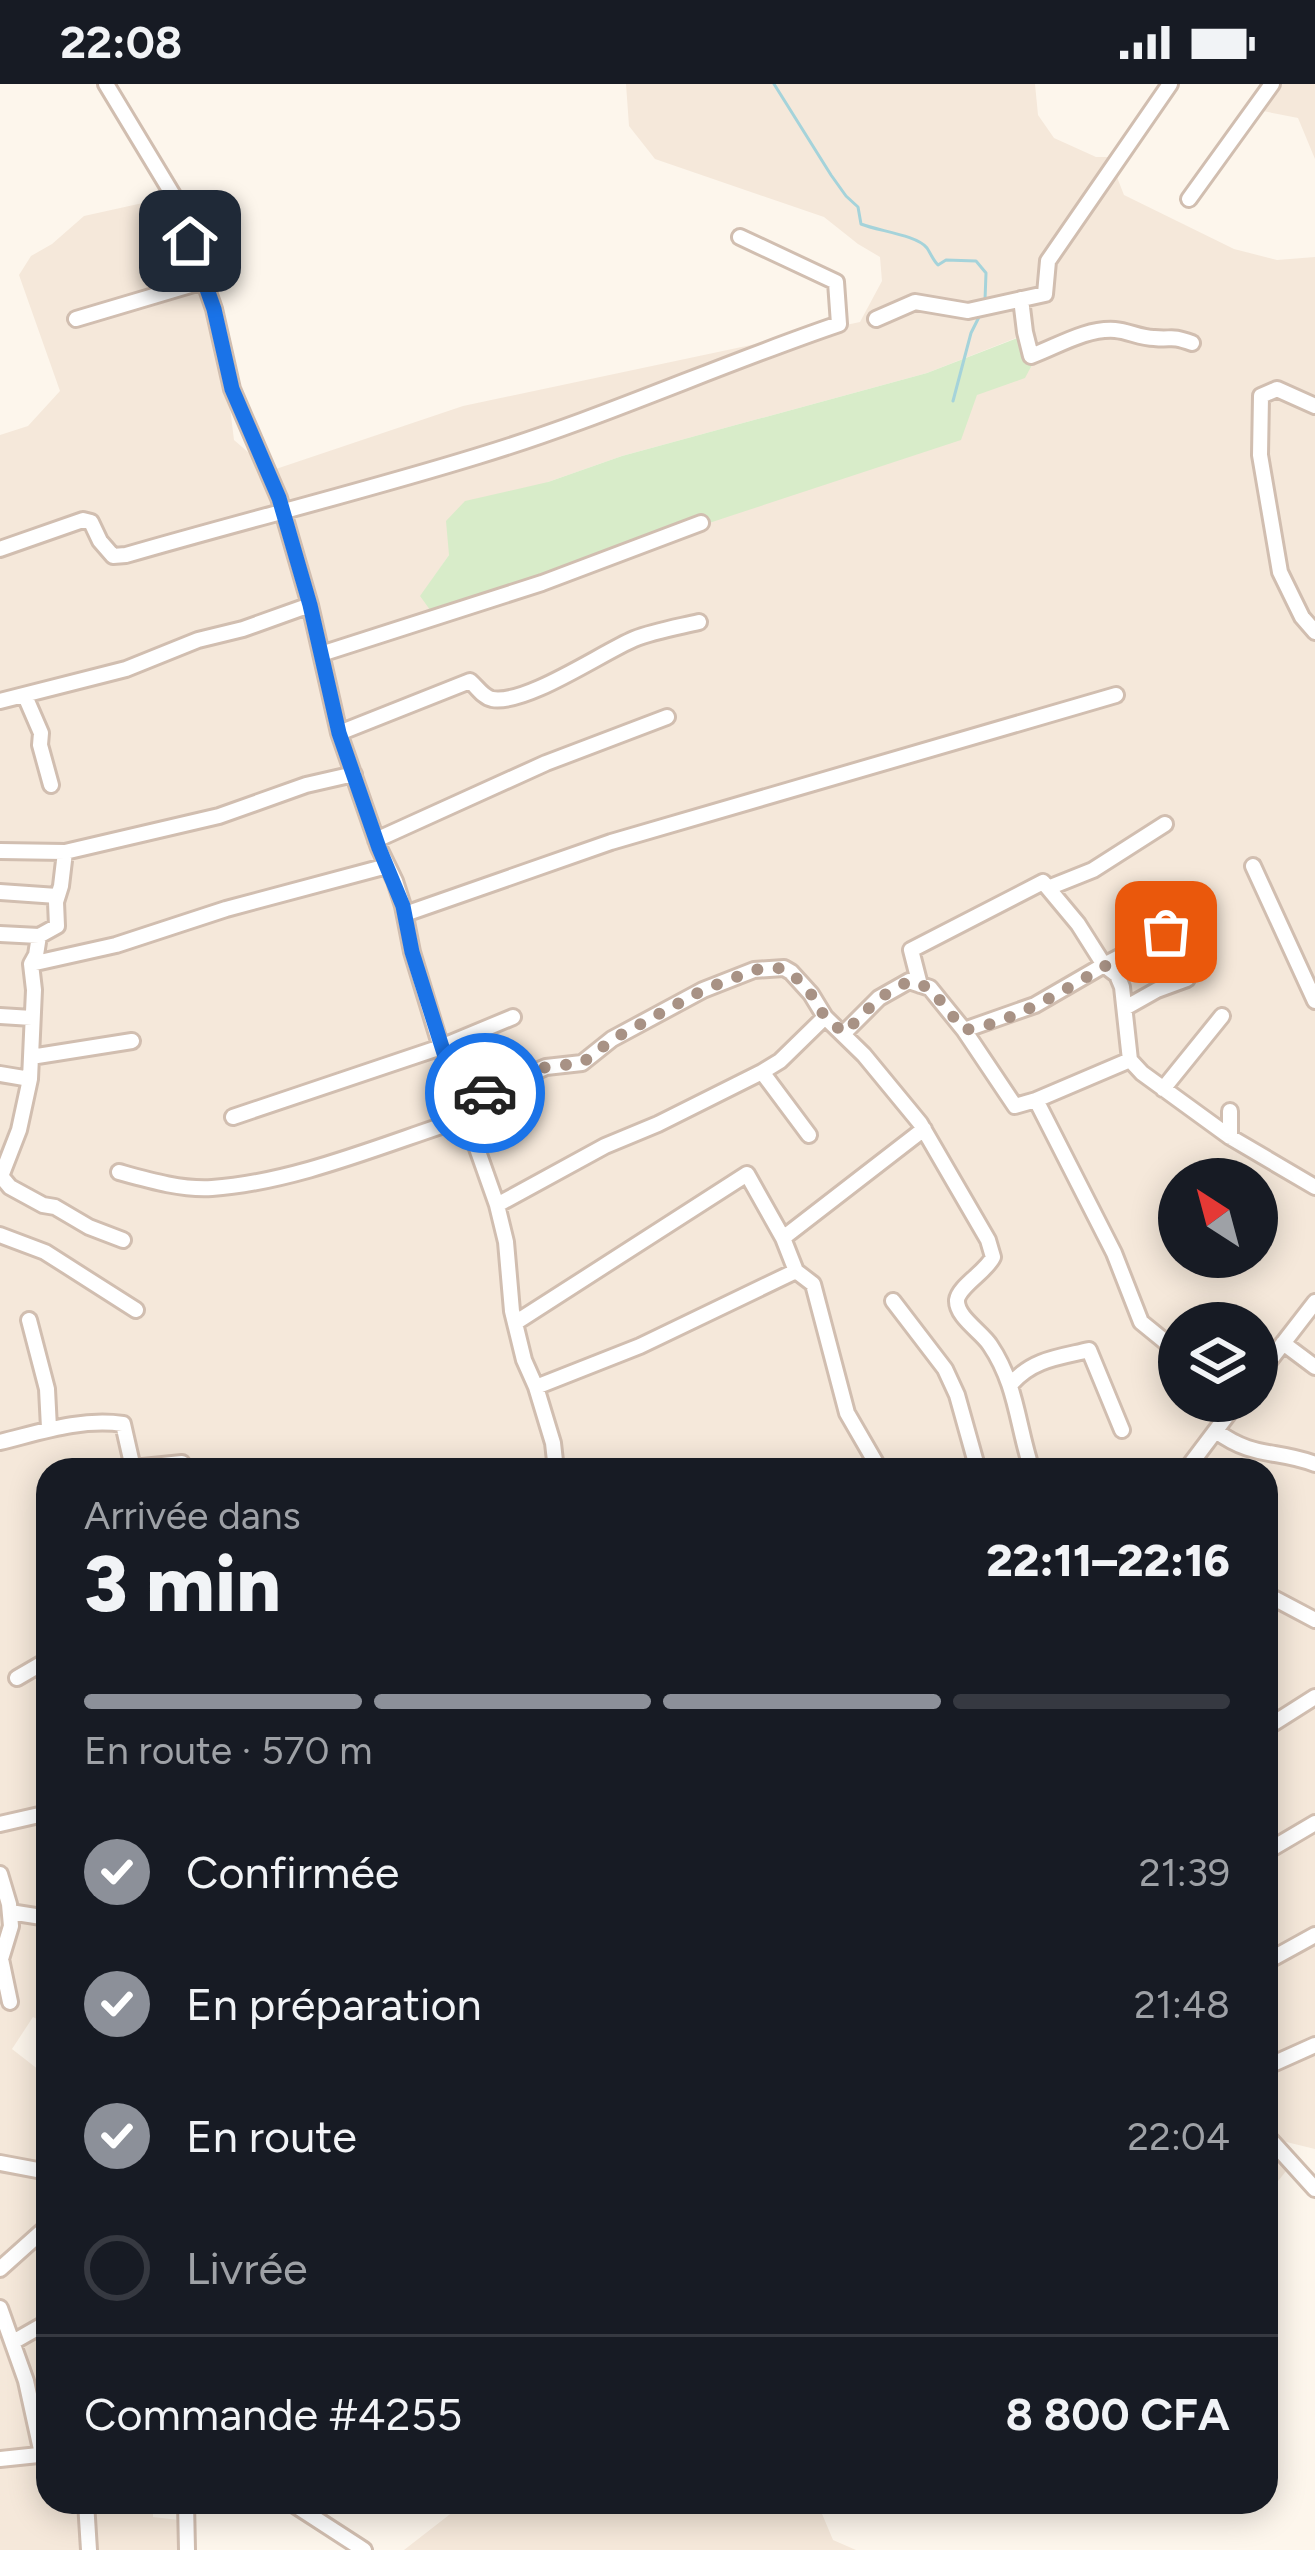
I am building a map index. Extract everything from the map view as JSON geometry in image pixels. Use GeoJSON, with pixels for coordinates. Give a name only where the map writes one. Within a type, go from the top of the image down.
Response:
{"type":"FeatureCollection","features":[{"type":"Feature","properties":{"kind":"street"},"geometry":{"type":"LineString","coordinates":[[106,84],[176,200],[214,309],[232,389],[283,513],[339,733],[405,914],[441,1047],[496,1205],[506,1242],[512,1311],[555,1458]]}},
{"type":"Feature","properties":{"kind":"street"},"geometry":{"type":"LineString","coordinates":[[875,319],[915,302],[968,311],[1045,294],[1048,261],[1171,84]]}},
{"type":"Feature","properties":{"kind":"street"},"geometry":{"type":"LineString","coordinates":[[1189,199],[1271,84]]}},
{"type":"Feature","properties":{"kind":"street"},"geometry":{"type":"LineString","coordinates":[[0,547],[83,520],[91,522],[108,553],[125,555],[477,457],[839,324],[836,282],[740,237]]}},
{"type":"Feature","properties":{"kind":"street"},"geometry":{"type":"LineString","coordinates":[[76,319],[204,281]]}},
{"type":"Feature","properties":{"kind":"street"},"geometry":{"type":"LineString","coordinates":[[1022,299],[1031,356],[1085,332],[1114,330],[1157,339],[1170,335],[1192,343]]}},
{"type":"Feature","properties":{"kind":"street"},"geometry":{"type":"LineString","coordinates":[[1315,406],[1277,389],[1261,395],[1261,455],[1280,572],[1302,617],[1315,632]]}},
{"type":"Feature","properties":{"kind":"street"},"geometry":{"type":"LineString","coordinates":[[321,655],[542,583],[701,523]]}},
{"type":"Feature","properties":{"kind":"street"},"geometry":{"type":"LineString","coordinates":[[0,701],[125,670],[198,640],[310,605]]}},
{"type":"Feature","properties":{"kind":"street"},"geometry":{"type":"LineString","coordinates":[[339,733],[470,681],[494,699],[522,694],[636,638],[699,622]]}},
{"type":"Feature","properties":{"kind":"street"},"geometry":{"type":"LineString","coordinates":[[405,914],[611,842],[1116,695]]}},
{"type":"Feature","properties":{"kind":"street"},"geometry":{"type":"LineString","coordinates":[[25,696],[41,733],[51,785]]}},
{"type":"Feature","properties":{"kind":"street"},"geometry":{"type":"LineString","coordinates":[[376,840],[546,763],[667,717]]}},
{"type":"Feature","properties":{"kind":"street"},"geometry":{"type":"LineString","coordinates":[[0,851],[65,852],[219,816],[306,785],[354,774]]}},
{"type":"Feature","properties":{"kind":"street"},"geometry":{"type":"LineString","coordinates":[[1048,888],[1094,870],[1166,824]]}},
{"type":"Feature","properties":{"kind":"street"},"geometry":{"type":"LineString","coordinates":[[0,934],[39,936],[57,926],[65,852]]}},
{"type":"Feature","properties":{"kind":"street"},"geometry":{"type":"LineString","coordinates":[[31,964],[116,945],[226,909],[387,866]]}},
{"type":"Feature","properties":{"kind":"street"},"geometry":{"type":"LineString","coordinates":[[1253,866],[1315,1001]]}},
{"type":"Feature","properties":{"kind":"street"},"geometry":{"type":"LineString","coordinates":[[920,985],[911,950],[1043,882],[1117,975],[1130,1060],[1230,1137],[1315,1187]]}},
{"type":"Feature","properties":{"kind":"street"},"geometry":{"type":"LineString","coordinates":[[0,892],[57,896]]}},
{"type":"Feature","properties":{"kind":"street"},"geometry":{"type":"LineString","coordinates":[[964,1030],[1035,1005],[1204,914]]}},
{"type":"Feature","properties":{"kind":"street"},"geometry":{"type":"LineString","coordinates":[[39,936],[31,964],[30,1079],[19,1130],[0,1177],[43,1205],[123,1240]]}},
{"type":"Feature","properties":{"kind":"street"},"geometry":{"type":"LineString","coordinates":[[119,1172],[208,1188],[284,1176],[462,1111],[546,1067],[582,1063],[613,1039],[703,990],[754,970],[775,967],[791,972],[924,1129],[988,1240],[993,1257],[959,1294],[959,1309],[988,1342],[1012,1383],[1028,1458]]}},
{"type":"Feature","properties":{"kind":"street"},"geometry":{"type":"LineString","coordinates":[[1125,1008],[1187,980]]}},
{"type":"Feature","properties":{"kind":"street"},"geometry":{"type":"LineString","coordinates":[[844,1033],[879,998],[909,981],[930,988],[1015,1106],[1130,1060]]}},
{"type":"Feature","properties":{"kind":"street"},"geometry":{"type":"LineString","coordinates":[[0,1016],[32,1018]]}},
{"type":"Feature","properties":{"kind":"street"},"geometry":{"type":"LineString","coordinates":[[1162,1088],[1222,1016]]}},
{"type":"Feature","properties":{"kind":"street"},"geometry":{"type":"LineString","coordinates":[[233,1118],[441,1047],[513,1017]]}},
{"type":"Feature","properties":{"kind":"street"},"geometry":{"type":"LineString","coordinates":[[496,1205],[605,1146],[763,1072],[825,1017]]}},
{"type":"Feature","properties":{"kind":"street"},"geometry":{"type":"LineString","coordinates":[[31,1058],[132,1041]]}},
{"type":"Feature","properties":{"kind":"street"},"geometry":{"type":"LineString","coordinates":[[763,1072],[809,1136]]}},
{"type":"Feature","properties":{"kind":"street"},"geometry":{"type":"LineString","coordinates":[[0,1074],[30,1079]]}},
{"type":"Feature","properties":{"kind":"street"},"geometry":{"type":"LineString","coordinates":[[1036,1100],[1114,1253],[1141,1322],[1158,1336]]}},
{"type":"Feature","properties":{"kind":"street"},"geometry":{"type":"LineString","coordinates":[[1230,1111],[1230,1137]]}},
{"type":"Feature","properties":{"kind":"street"},"geometry":{"type":"LineString","coordinates":[[783,1238],[924,1129]]}},
{"type":"Feature","properties":{"kind":"street"},"geometry":{"type":"LineString","coordinates":[[515,1323],[747,1174],[796,1270],[813,1284],[848,1413],[873,1458]]}},
{"type":"Feature","properties":{"kind":"street"},"geometry":{"type":"LineString","coordinates":[[0,1235],[45,1252],[136,1310]]}},
{"type":"Feature","properties":{"kind":"street"},"geometry":{"type":"LineString","coordinates":[[536,1388],[640,1346],[796,1270]]}},
{"type":"Feature","properties":{"kind":"street"},"geometry":{"type":"LineString","coordinates":[[893,1301],[945,1369],[974,1458]]}},
{"type":"Feature","properties":{"kind":"street"},"geometry":{"type":"LineString","coordinates":[[1278,1349],[1315,1302]]}},
{"type":"Feature","properties":{"kind":"street"},"geometry":{"type":"LineString","coordinates":[[29,1321],[46,1389],[49,1428]]}},
{"type":"Feature","properties":{"kind":"street"},"geometry":{"type":"LineString","coordinates":[[1283,1343],[1315,1367]]}},
{"type":"Feature","properties":{"kind":"street"},"geometry":{"type":"LineString","coordinates":[[1012,1383],[1039,1361],[1089,1350],[1122,1430]]}},
{"type":"Feature","properties":{"kind":"street"},"geometry":{"type":"LineString","coordinates":[[0,1442],[49,1428],[104,1421],[123,1424],[131,1458]]}},
{"type":"Feature","properties":{"kind":"street"},"geometry":{"type":"LineString","coordinates":[[1195,1458],[1223,1422]]}},
{"type":"Feature","properties":{"kind":"street"},"geometry":{"type":"LineString","coordinates":[[1216,1431],[1261,1454],[1315,1464]]}},
{"type":"Feature","properties":{"kind":"street"},"geometry":{"type":"LineString","coordinates":[[1278,1600],[1315,1620]]}},
{"type":"Feature","properties":{"kind":"street"},"geometry":{"type":"LineString","coordinates":[[17,1678],[36,1667]]}},
{"type":"Feature","properties":{"kind":"street"},"geometry":{"type":"LineString","coordinates":[[1278,1720],[1315,1697]]}},
{"type":"Feature","properties":{"kind":"street"},"geometry":{"type":"LineString","coordinates":[[0,1824],[36,1816]]}},
{"type":"Feature","properties":{"kind":"street"},"geometry":{"type":"LineString","coordinates":[[1278,1845],[1315,1823]]}},
{"type":"Feature","properties":{"kind":"street"},"geometry":{"type":"LineString","coordinates":[[0,1874],[10,1912],[8,1942],[1,1959],[10,2002]]}},
{"type":"Feature","properties":{"kind":"street"},"geometry":{"type":"LineString","coordinates":[[10,1912],[36,1916]]}},
{"type":"Feature","properties":{"kind":"street"},"geometry":{"type":"LineString","coordinates":[[1278,1957],[1315,1935]]}},
{"type":"Feature","properties":{"kind":"street"},"geometry":{"type":"LineString","coordinates":[[1278,2062],[1315,2045]]}},
{"type":"Feature","properties":{"kind":"street"},"geometry":{"type":"LineString","coordinates":[[1278,2148],[1315,2188]]}},
{"type":"Feature","properties":{"kind":"street"},"geometry":{"type":"LineString","coordinates":[[0,2162],[36,2170]]}},
{"type":"Feature","properties":{"kind":"street"},"geometry":{"type":"LineString","coordinates":[[0,2269],[36,2237]]}},
{"type":"Feature","properties":{"kind":"street"},"geometry":{"type":"LineString","coordinates":[[0,2308],[36,2417]]}},
{"type":"Feature","properties":{"kind":"street"},"geometry":{"type":"LineString","coordinates":[[13,2342],[36,2329]]}},
{"type":"Feature","properties":{"kind":"street"},"geometry":{"type":"LineString","coordinates":[[0,2459],[36,2455]]}},
{"type":"Feature","properties":{"kind":"street"},"geometry":{"type":"LineString","coordinates":[[87,2514],[89,2550]]}},
{"type":"Feature","properties":{"kind":"street"},"geometry":{"type":"LineString","coordinates":[[186,2514],[187,2550]]}},
{"type":"Feature","properties":{"kind":"street"},"geometry":{"type":"LineString","coordinates":[[308,2514],[364,2550]]}},
{"type":"Feature","properties":{"kind":"shaded area"},"geometry":{"type":"Polygon","coordinates":[[[626,84],[1035,84],[1038,115],[1054,138],[1096,157],[1109,157],[1124,195],[1234,249],[1277,260],[1315,257],[1315,2149],[1278,2140],[1278,1458],[36,1458],[36,2019],[12,2049],[36,2068],[36,2378],[27,2380],[36,2420],[36,2514],[153,2514],[187,2521],[187,2550],[0,2550],[0,435],[28,426],[60,391],[19,275],[31,256],[84,216],[179,195],[215,284],[234,440],[270,471],[463,406],[860,322],[882,281],[880,257],[824,217],[655,159],[629,126],[626,84]],[[1024,335],[927,373],[622,456],[548,482],[449,555],[421,596],[977,395],[1024,335]]]}},
{"type":"Feature","properties":{"kind":"shaded area"},"geometry":{"type":"Polygon","coordinates":[[[1272,84],[1315,84],[1315,159],[1298,118],[1253,109],[1272,84]]]}},
{"type":"Feature","properties":{"kind":"shaded area"},"geometry":{"type":"Polygon","coordinates":[[[1278,2151],[1295,2160],[1278,2181],[1278,2151]]]}},
{"type":"Feature","properties":{"kind":"shaded area"},"geometry":{"type":"Polygon","coordinates":[[[450,2514],[822,2514],[833,2540],[856,2550],[404,2550],[450,2514]]]}},
{"type":"Feature","properties":{"kind":"green space"},"geometry":{"type":"Polygon","coordinates":[[[1025,335],[1033,363],[1025,378],[977,395],[961,440],[433,614],[420,596],[449,555],[446,521],[465,501],[548,482],[622,456],[927,373],[1025,335]]]}},
{"type":"Feature","properties":{"kind":"waterway"},"geometry":{"type":"LineString","coordinates":[[774,84],[831,175],[858,207],[861,224],[922,244],[938,265],[946,260],[976,261],[986,273],[985,300]]}},
{"type":"Feature","properties":{"kind":"waterway"},"geometry":{"type":"LineString","coordinates":[[953,401],[981,313]]}},
{"type":"Feature","properties":{"kind":"way so far"},"geometry":{"type":"LineString","coordinates":[[485,1093],[546,1067],[582,1063],[613,1039],[703,990],[754,970],[775,967],[791,972],[825,1017],[844,1033],[879,998],[909,981],[930,988],[958,1025],[971,1030],[1035,1005],[1166,932]]}},
{"type":"Feature","properties":{"kind":"route"},"geometry":{"type":"LineString","coordinates":[[190,241],[214,309],[232,389],[279,498],[339,733],[403,906],[412,952],[460,1104],[485,1093]]}}]}
